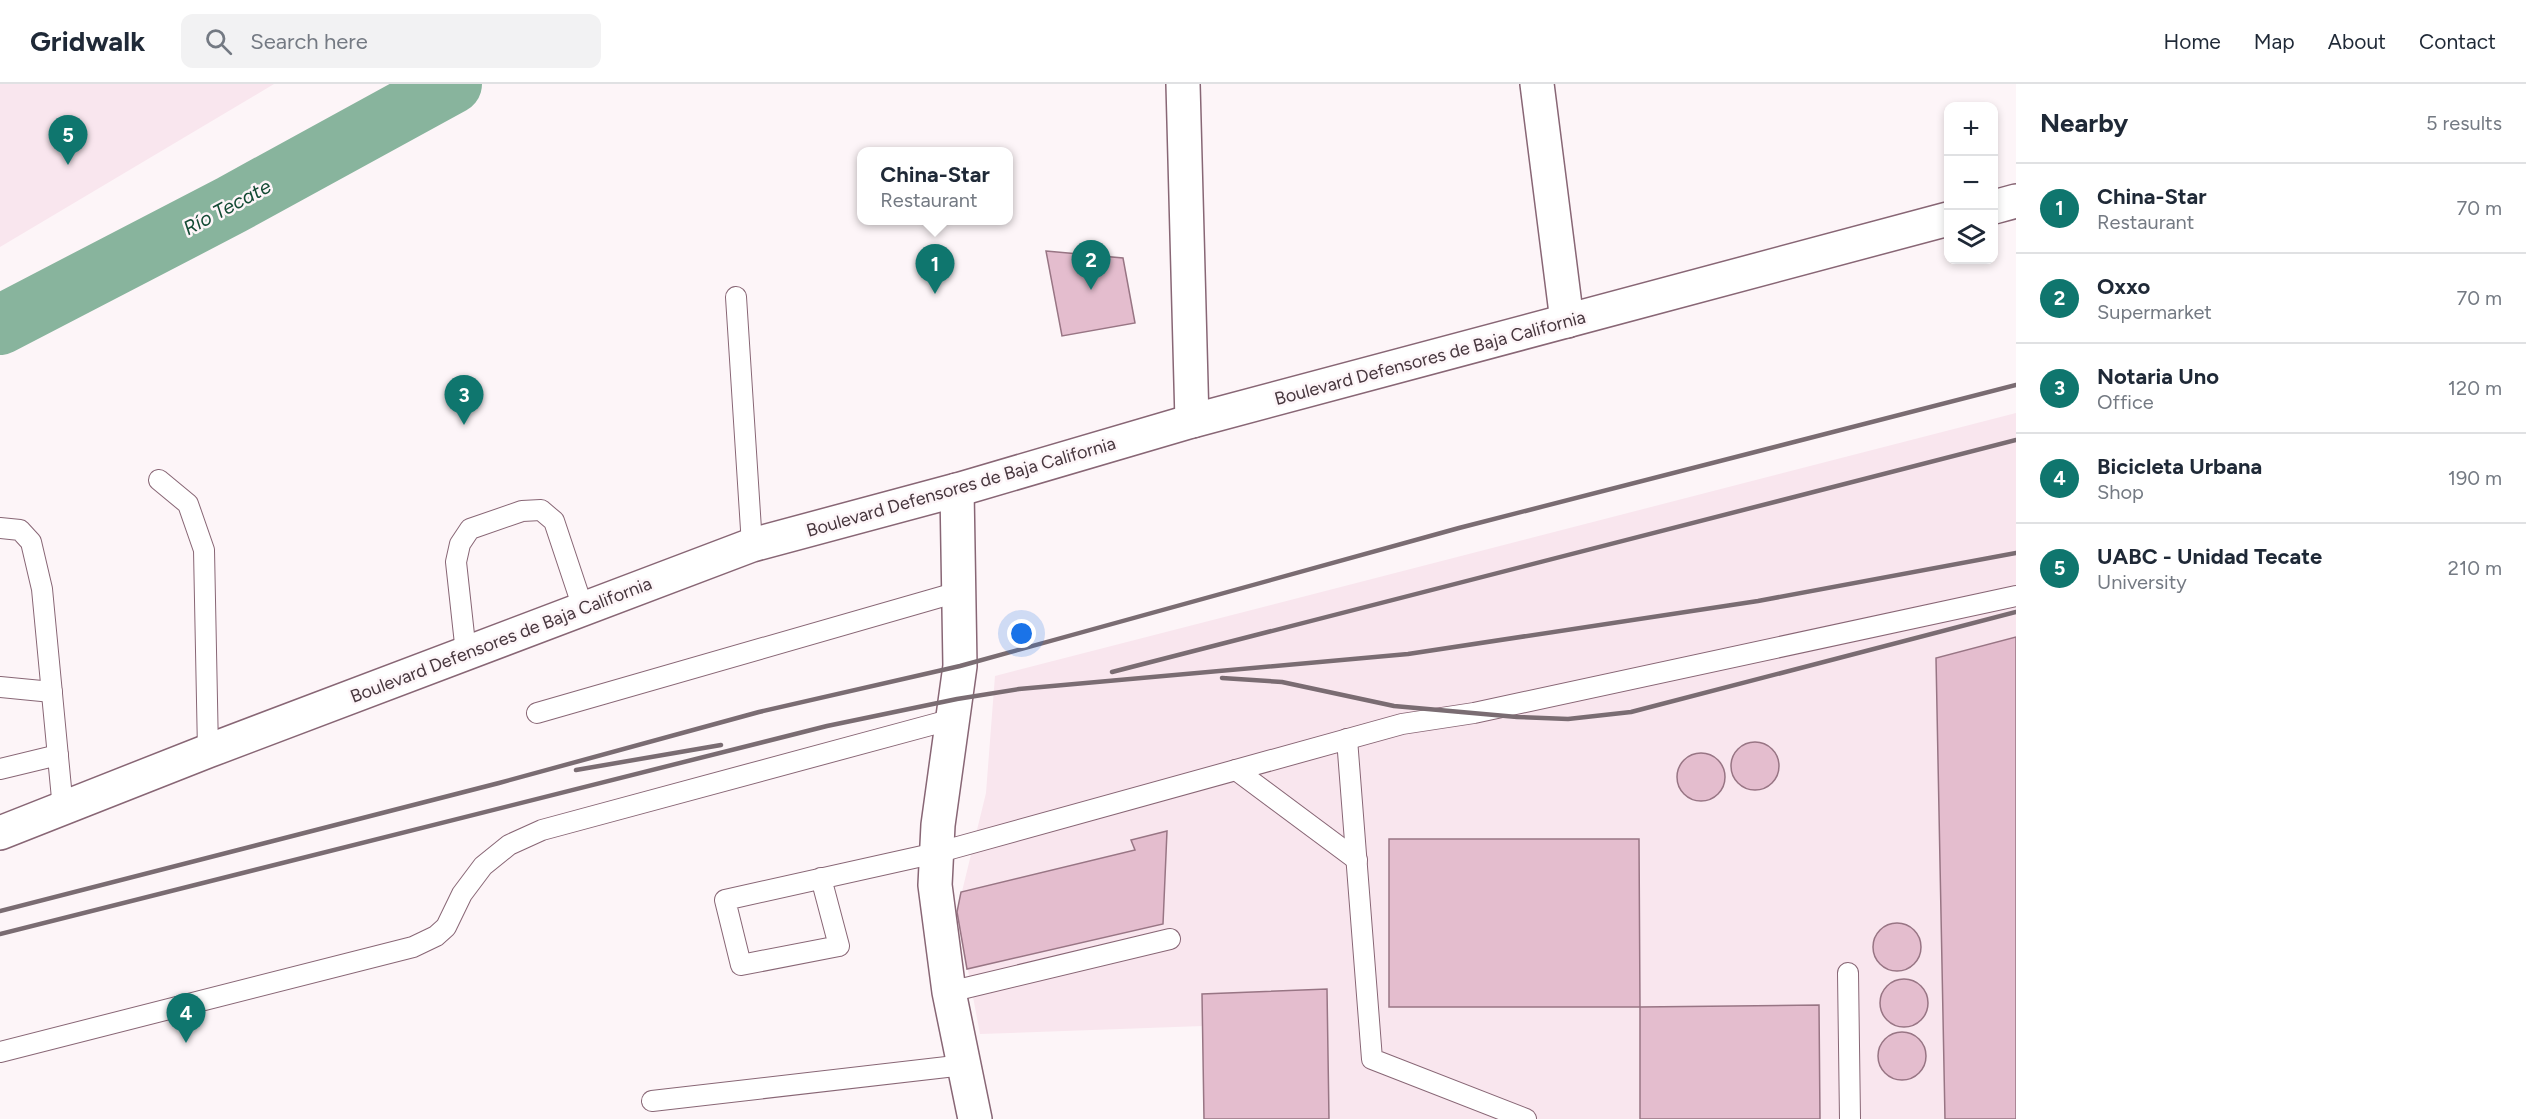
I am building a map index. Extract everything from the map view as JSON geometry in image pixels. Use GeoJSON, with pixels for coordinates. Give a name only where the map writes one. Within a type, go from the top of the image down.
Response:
{"type":"FeatureCollection","features":[{"type":"Feature","properties":{"kind":"main road"},"geometry":{"type":"LineString","coordinates":[[1183,84],[1192,421]]}},
{"type":"Feature","properties":{"kind":"main road"},"geometry":{"type":"LineString","coordinates":[[1537,84],[1567,321]]}},
{"type":"Feature","properties":{"kind":"main road"},"geometry":{"type":"LineString","coordinates":[[1998,206],[2016,201]]}},
{"type":"Feature","properties":{"kind":"main road","name":"Boulevard Defensores de Baja California"},"geometry":{"type":"LineString","coordinates":[[0,833],[208,751],[752,545],[957,490],[1192,421],[1944,220]]}},
{"type":"Feature","properties":{"kind":"main road"},"geometry":{"type":"LineString","coordinates":[[957,490],[961,655],[936,853],[935,885],[949,992],[975,1119]]}},
{"type":"Feature","properties":{"kind":"lane"},"geometry":{"type":"LineString","coordinates":[[736,297],[752,545]]}},
{"type":"Feature","properties":{"kind":"lane"},"geometry":{"type":"LineString","coordinates":[[159,480],[188,504],[204,550],[208,751]]}},
{"type":"Feature","properties":{"kind":"lane"},"geometry":{"type":"LineString","coordinates":[[466,653],[456,562],[460,544],[470,530],[522,511],[541,510],[554,521],[583,608]]}},
{"type":"Feature","properties":{"kind":"lane"},"geometry":{"type":"LineString","coordinates":[[0,528],[20,530],[31,542],[42,589],[63,808]]}},
{"type":"Feature","properties":{"kind":"lane"},"geometry":{"type":"LineString","coordinates":[[537,713],[958,592]]}},
{"type":"Feature","properties":{"kind":"lane"},"geometry":{"type":"LineString","coordinates":[[821,878],[839,946],[741,964],[725,900],[821,878],[936,853],[1402,724],[1485,710],[2016,596]]}},
{"type":"Feature","properties":{"kind":"lane"},"geometry":{"type":"LineString","coordinates":[[0,687],[52,692]]}},
{"type":"Feature","properties":{"kind":"lane"},"geometry":{"type":"LineString","coordinates":[[0,1052],[413,947],[436,936],[446,927],[462,894],[483,866],[509,845],[542,830],[953,719]]}},
{"type":"Feature","properties":{"kind":"lane"},"geometry":{"type":"LineString","coordinates":[[1347,739],[1372,1059],[1526,1119]]}},
{"type":"Feature","properties":{"kind":"lane"},"geometry":{"type":"LineString","coordinates":[[0,769],[58,755]]}},
{"type":"Feature","properties":{"kind":"lane"},"geometry":{"type":"LineString","coordinates":[[1236,770],[1357,860]]}},
{"type":"Feature","properties":{"kind":"lane"},"geometry":{"type":"LineString","coordinates":[[949,992],[1170,939]]}},
{"type":"Feature","properties":{"kind":"lane"},"geometry":{"type":"LineString","coordinates":[[1848,973],[1850,1119]]}},
{"type":"Feature","properties":{"kind":"lane"},"geometry":{"type":"LineString","coordinates":[[652,1101],[964,1065]]}},
{"type":"Feature","properties":{"kind":"shaded area"},"geometry":{"type":"Polygon","coordinates":[[[0,84],[274,84],[0,247],[0,84]]]}},
{"type":"Feature","properties":{"kind":"shaded area"},"geometry":{"type":"Polygon","coordinates":[[[2016,413],[2016,1119],[1204,1119],[1203,1026],[980,1034],[957,912],[986,793],[995,676],[2016,413]]]}},
{"type":"Feature","properties":{"kind":"building"},"geometry":{"type":"Polygon","coordinates":[[[1046,251],[1123,258],[1135,323],[1062,336],[1046,251]]]}},
{"type":"Feature","properties":{"kind":"building"},"geometry":{"type":"Polygon","coordinates":[[[2016,637],[2016,1119],[1945,1119],[1936,658],[2016,637]]]}},
{"type":"Feature","properties":{"kind":"building"},"geometry":{"type":"Polygon","coordinates":[[[1750,742],[1760,742],[1772,749],[1779,761],[1779,771],[1772,783],[1760,790],[1750,790],[1735,779],[1731,771],[1731,761],[1742,746],[1750,742]]]}},
{"type":"Feature","properties":{"kind":"building"},"geometry":{"type":"Polygon","coordinates":[[[1696,753],[1706,753],[1718,760],[1725,772],[1725,782],[1718,794],[1706,801],[1696,801],[1681,790],[1677,782],[1677,772],[1688,757],[1696,753]]]}},
{"type":"Feature","properties":{"kind":"building"},"geometry":{"type":"Polygon","coordinates":[[[1167,831],[1163,924],[967,969],[957,912],[961,892],[1135,850],[1131,840],[1167,831]]]}},
{"type":"Feature","properties":{"kind":"building"},"geometry":{"type":"Polygon","coordinates":[[[1389,839],[1639,839],[1640,1007],[1389,1007],[1389,839]]]}},
{"type":"Feature","properties":{"kind":"building"},"geometry":{"type":"Polygon","coordinates":[[[1892,923],[1902,923],[1914,930],[1921,942],[1921,952],[1914,964],[1902,971],[1892,971],[1877,960],[1873,952],[1873,942],[1884,927],[1892,923]]]}},
{"type":"Feature","properties":{"kind":"building"},"geometry":{"type":"Polygon","coordinates":[[[1899,979],[1909,979],[1921,986],[1928,998],[1928,1008],[1921,1020],[1909,1027],[1899,1027],[1884,1016],[1880,1008],[1880,998],[1891,983],[1899,979]]]}},
{"type":"Feature","properties":{"kind":"building"},"geometry":{"type":"Polygon","coordinates":[[[1327,989],[1329,1119],[1204,1119],[1202,994],[1327,989]]]}},
{"type":"Feature","properties":{"kind":"building"},"geometry":{"type":"Polygon","coordinates":[[[1819,1005],[1820,1119],[1640,1119],[1640,1007],[1819,1005]]]}},
{"type":"Feature","properties":{"kind":"building"},"geometry":{"type":"Polygon","coordinates":[[[1897,1032],[1907,1032],[1919,1039],[1926,1051],[1926,1061],[1919,1073],[1907,1080],[1897,1080],[1882,1069],[1878,1061],[1878,1051],[1889,1036],[1897,1032]]]}},
{"type":"Feature","properties":{"kind":"waterway","name":"Río Tecate"},"geometry":{"type":"LineString","coordinates":[[0,325],[231,205],[452,84]]}},
{"type":"Feature","properties":{"kind":"railway"},"geometry":{"type":"LineString","coordinates":[[0,911],[499,783],[759,712],[960,666],[1459,528],[2016,385]]}},
{"type":"Feature","properties":{"kind":"railway"},"geometry":{"type":"LineString","coordinates":[[1112,672],[2016,440]]}},
{"type":"Feature","properties":{"kind":"railway"},"geometry":{"type":"LineString","coordinates":[[0,934],[827,726],[957,699],[1019,689],[1408,654],[1758,601],[2016,553]]}},
{"type":"Feature","properties":{"kind":"railway"},"geometry":{"type":"LineString","coordinates":[[1222,678],[1282,682],[1394,706],[1517,717],[1568,719],[1631,712],[2016,612]]}},
{"type":"Feature","properties":{"kind":"railway"},"geometry":{"type":"LineString","coordinates":[[576,770],[721,745]]}},
{"type":"Feature","properties":{"kind":"place","name":"UABC - Unidad Tecate"},"geometry":{"type":"Point","coordinates":[68,165]}},
{"type":"Feature","properties":{"kind":"place","name":"Oxxo"},"geometry":{"type":"Point","coordinates":[1091,290]}},
{"type":"Feature","properties":{"kind":"place","name":"China-Star"},"geometry":{"type":"Point","coordinates":[935,294]}},
{"type":"Feature","properties":{"kind":"place","name":"Notaria Uno"},"geometry":{"type":"Point","coordinates":[464,425]}},
{"type":"Feature","properties":{"kind":"place","name":"Bicicleta Urbana"},"geometry":{"type":"Point","coordinates":[186,1043]}}]}
